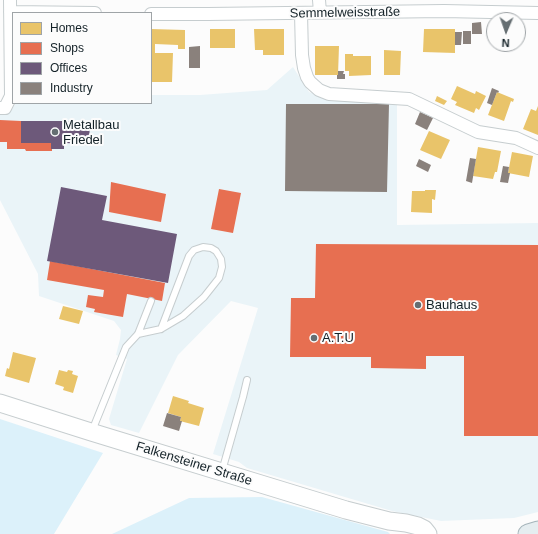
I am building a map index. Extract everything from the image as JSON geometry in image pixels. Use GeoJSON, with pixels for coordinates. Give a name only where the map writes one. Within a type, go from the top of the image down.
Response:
{"type":"FeatureCollection","features":[{"type":"Feature","properties":{"kind":"main road","name":"Falkensteiner Straße"},"geometry":{"type":"LineString","coordinates":[[0,403],[346,510],[389,521],[418,526],[431,532]]}},
{"type":"Feature","properties":{"kind":"main road","name":"Falkensteiner Straße"},"geometry":{"type":"LineString","coordinates":[[389,521],[405,534]]}},
{"type":"Feature","properties":{"kind":"main road"},"geometry":{"type":"LineString","coordinates":[[528,534],[538,531]]}},
{"type":"Feature","properties":{"kind":"street"},"geometry":{"type":"LineString","coordinates":[[319,0],[320,12]]}},
{"type":"Feature","properties":{"kind":"street"},"geometry":{"type":"LineString","coordinates":[[3,108],[11,96],[10,6],[83,12]]}},
{"type":"Feature","properties":{"kind":"street","name":"Semmelweisstraße"},"geometry":{"type":"LineString","coordinates":[[152,14],[444,11],[538,13]]}},
{"type":"Feature","properties":{"kind":"street"},"geometry":{"type":"LineString","coordinates":[[301,13],[302,54],[304,68],[310,82],[319,90],[329,94],[408,99],[478,132],[516,138],[538,148]]}},
{"type":"Feature","properties":{"kind":"lane"},"geometry":{"type":"LineString","coordinates":[[138,334],[161,329],[183,316],[204,297],[219,278],[222,267],[221,259],[216,251],[211,248],[203,247],[194,250],[189,256],[161,329]]}},
{"type":"Feature","properties":{"kind":"lane"},"geometry":{"type":"LineString","coordinates":[[92,432],[126,347],[138,334],[151,301]]}},
{"type":"Feature","properties":{"kind":"lane"},"geometry":{"type":"LineString","coordinates":[[221,472],[247,380]]}},
{"type":"Feature","properties":{"kind":"shaded area"},"geometry":{"type":"Polygon","coordinates":[[[293,67],[309,92],[325,98],[397,100],[397,225],[538,223],[538,512],[514,518],[441,521],[392,511],[247,468],[239,462],[213,454],[258,308],[231,301],[178,355],[139,433],[111,425],[109,419],[127,359],[116,355],[121,330],[114,321],[39,296],[38,274],[0,200],[0,112],[10,112],[15,104],[152,104],[152,95],[200,95],[267,90],[293,67]]]}},
{"type":"Feature","properties":{"kind":"shaded area"},"geometry":{"type":"Polygon","coordinates":[[[0,419],[103,453],[54,534],[0,534],[0,419]]]}},
{"type":"Feature","properties":{"kind":"shaded area"},"geometry":{"type":"Polygon","coordinates":[[[262,497],[388,532],[390,534],[112,534],[189,498],[262,497]]]}},
{"type":"Feature","properties":{"kind":"building: Homes"},"geometry":{"type":"Polygon","coordinates":[[[152,29],[185,30],[185,49],[178,49],[178,45],[155,44],[155,53],[173,53],[172,82],[152,82],[152,29]]]}},
{"type":"Feature","properties":{"kind":"building: Homes"},"geometry":{"type":"Polygon","coordinates":[[[210,29],[235,29],[235,48],[210,48],[210,29]]]}},
{"type":"Feature","properties":{"kind":"building: Homes"},"geometry":{"type":"Polygon","coordinates":[[[254,29],[284,29],[284,55],[263,55],[263,50],[255,50],[254,29]]]}},
{"type":"Feature","properties":{"kind":"building: Homes"},"geometry":{"type":"Polygon","coordinates":[[[424,29],[455,29],[455,53],[423,52],[424,29]]]}},
{"type":"Feature","properties":{"kind":"building: Homes"},"geometry":{"type":"Polygon","coordinates":[[[315,46],[339,46],[338,75],[315,75],[315,46]]]}},
{"type":"Feature","properties":{"kind":"building: Homes"},"geometry":{"type":"Polygon","coordinates":[[[384,50],[401,51],[400,75],[384,75],[384,50]]]}},
{"type":"Feature","properties":{"kind":"building: Homes"},"geometry":{"type":"Polygon","coordinates":[[[345,54],[353,54],[353,56],[371,56],[371,75],[349,76],[349,71],[345,71],[345,54]]]}},
{"type":"Feature","properties":{"kind":"building: Homes"},"geometry":{"type":"Polygon","coordinates":[[[457,86],[475,94],[476,91],[486,96],[479,110],[476,108],[474,113],[455,105],[457,102],[451,99],[457,86]]]}},
{"type":"Feature","properties":{"kind":"building: Homes"},"geometry":{"type":"Polygon","coordinates":[[[497,92],[514,99],[513,102],[511,101],[504,121],[488,115],[497,92]]]}},
{"type":"Feature","properties":{"kind":"building: Homes"},"geometry":{"type":"Polygon","coordinates":[[[437,96],[447,101],[444,105],[435,101],[437,96]]]}},
{"type":"Feature","properties":{"kind":"building: Homes"},"geometry":{"type":"Polygon","coordinates":[[[538,106],[538,135],[523,129],[531,109],[536,111],[538,106]]]}},
{"type":"Feature","properties":{"kind":"building: Homes"},"geometry":{"type":"Polygon","coordinates":[[[429,131],[450,140],[441,159],[420,150],[429,131]]]}},
{"type":"Feature","properties":{"kind":"building: Homes"},"geometry":{"type":"Polygon","coordinates":[[[478,147],[501,151],[497,172],[495,172],[493,179],[473,176],[478,147]]]}},
{"type":"Feature","properties":{"kind":"building: Homes"},"geometry":{"type":"Polygon","coordinates":[[[512,152],[533,156],[529,177],[508,173],[512,152]]]}},
{"type":"Feature","properties":{"kind":"building: Homes"},"geometry":{"type":"Polygon","coordinates":[[[436,190],[435,200],[432,199],[432,213],[411,212],[412,191],[436,190]]]}},
{"type":"Feature","properties":{"kind":"building: Homes"},"geometry":{"type":"Polygon","coordinates":[[[63,306],[83,311],[79,324],[59,319],[63,306]]]}},
{"type":"Feature","properties":{"kind":"building: Homes"},"geometry":{"type":"Polygon","coordinates":[[[13,352],[36,358],[29,383],[5,376],[7,368],[9,369],[13,352]]]}},
{"type":"Feature","properties":{"kind":"building: Homes"},"geometry":{"type":"Polygon","coordinates":[[[59,370],[67,372],[68,370],[73,371],[72,374],[78,376],[73,393],[63,390],[64,387],[55,384],[59,370]]]}},
{"type":"Feature","properties":{"kind":"building: Homes"},"geometry":{"type":"Polygon","coordinates":[[[173,396],[204,408],[199,426],[180,421],[181,417],[168,413],[173,396]]]}},
{"type":"Feature","properties":{"kind":"building: Shops"},"geometry":{"type":"Polygon","coordinates":[[[0,120],[21,121],[21,143],[51,143],[52,151],[7,149],[7,142],[0,142],[0,120]]]}},
{"type":"Feature","properties":{"kind":"building: Shops"},"geometry":{"type":"Polygon","coordinates":[[[111,182],[166,194],[161,222],[109,212],[111,182]]]}},
{"type":"Feature","properties":{"kind":"building: Shops"},"geometry":{"type":"Polygon","coordinates":[[[219,189],[241,193],[233,233],[211,229],[219,189]]]}},
{"type":"Feature","properties":{"kind":"building: Shops"},"geometry":{"type":"Polygon","coordinates":[[[316,244],[538,245],[538,436],[464,436],[464,356],[426,356],[426,369],[371,368],[371,357],[290,357],[291,298],[315,298],[316,244]]]}},
{"type":"Feature","properties":{"kind":"building: Shops"},"geometry":{"type":"Polygon","coordinates":[[[50,261],[165,283],[162,301],[127,294],[123,317],[94,312],[95,309],[86,307],[88,295],[103,297],[104,290],[47,280],[50,261]]]}},
{"type":"Feature","properties":{"kind":"building: Offices","name":"Metallbau Friedel"},"geometry":{"type":"Polygon","coordinates":[[[21,121],[90,121],[89,144],[64,143],[64,149],[51,149],[51,143],[21,143],[21,121]]]}},
{"type":"Feature","properties":{"kind":"building: Offices"},"geometry":{"type":"Polygon","coordinates":[[[61,187],[107,196],[102,220],[177,234],[168,283],[47,261],[61,187]]]}},
{"type":"Feature","properties":{"kind":"building: Industry"},"geometry":{"type":"Polygon","coordinates":[[[481,22],[482,34],[472,34],[472,23],[481,22]]]}},
{"type":"Feature","properties":{"kind":"building: Industry"},"geometry":{"type":"Polygon","coordinates":[[[463,31],[471,31],[471,44],[463,44],[463,31]]]}},
{"type":"Feature","properties":{"kind":"building: Industry"},"geometry":{"type":"Polygon","coordinates":[[[455,32],[462,32],[461,45],[455,45],[455,32]]]}},
{"type":"Feature","properties":{"kind":"building: Industry"},"geometry":{"type":"Polygon","coordinates":[[[200,46],[200,68],[189,68],[189,47],[200,46]]]}},
{"type":"Feature","properties":{"kind":"building: Industry"},"geometry":{"type":"Polygon","coordinates":[[[338,71],[344,71],[343,74],[345,74],[345,79],[337,79],[338,71]]]}},
{"type":"Feature","properties":{"kind":"building: Industry"},"geometry":{"type":"Polygon","coordinates":[[[492,88],[499,91],[498,93],[497,92],[492,105],[487,103],[492,88]]]}},
{"type":"Feature","properties":{"kind":"building: Industry"},"geometry":{"type":"Polygon","coordinates":[[[286,104],[389,104],[387,192],[285,191],[286,104]]]}},
{"type":"Feature","properties":{"kind":"building: Industry"},"geometry":{"type":"Polygon","coordinates":[[[420,112],[433,118],[427,130],[415,124],[420,112]]]}},
{"type":"Feature","properties":{"kind":"building: Industry"},"geometry":{"type":"Polygon","coordinates":[[[470,158],[476,159],[472,183],[466,181],[470,158]]]}},
{"type":"Feature","properties":{"kind":"building: Industry"},"geometry":{"type":"Polygon","coordinates":[[[419,159],[431,165],[428,172],[416,166],[419,159]]]}},
{"type":"Feature","properties":{"kind":"building: Industry"},"geometry":{"type":"Polygon","coordinates":[[[503,166],[509,167],[508,173],[510,173],[508,183],[500,182],[503,166]]]}},
{"type":"Feature","properties":{"kind":"building: Industry"},"geometry":{"type":"Polygon","coordinates":[[[167,413],[181,417],[180,421],[182,421],[179,431],[163,426],[167,413]]]}},
{"type":"Feature","properties":{"kind":"place","name":"Metallbau Friedel"},"geometry":{"type":"Point","coordinates":[55,132]}},
{"type":"Feature","properties":{"kind":"place","name":"Bauhaus"},"geometry":{"type":"Point","coordinates":[418,305]}},
{"type":"Feature","properties":{"kind":"place","name":"A.T.U"},"geometry":{"type":"Point","coordinates":[314,338]}}]}
